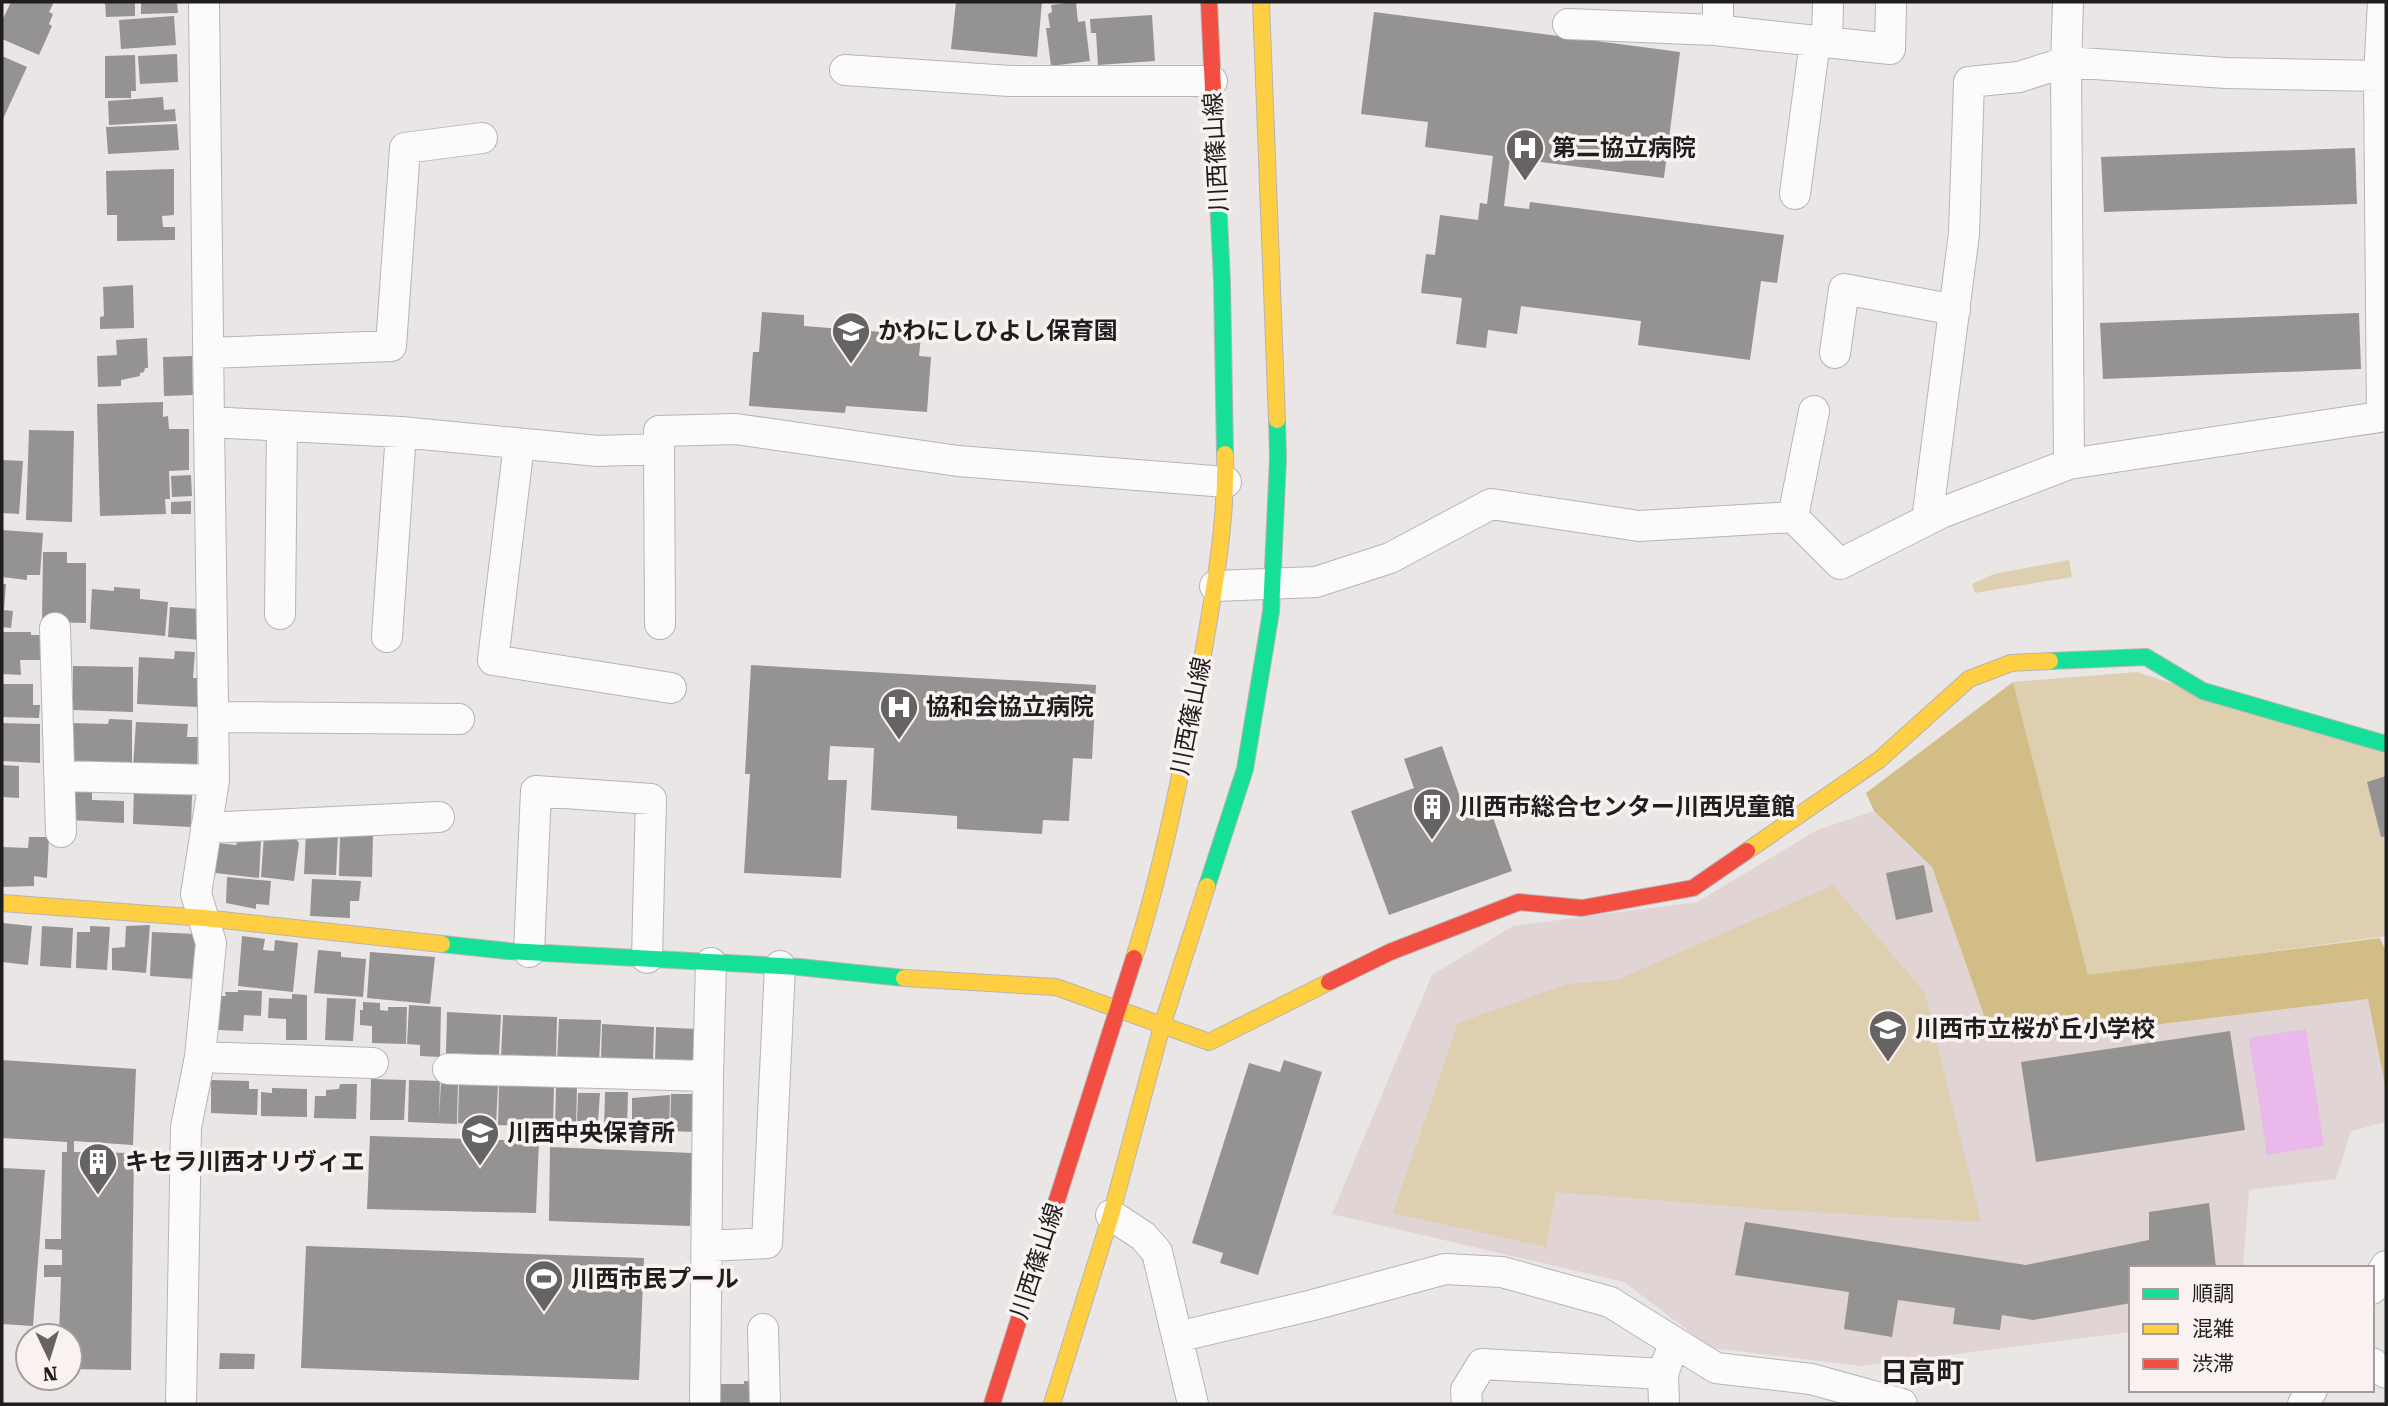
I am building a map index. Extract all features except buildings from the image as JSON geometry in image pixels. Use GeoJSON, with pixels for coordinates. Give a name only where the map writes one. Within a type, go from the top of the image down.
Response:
{"type":"FeatureCollection","features":[{"type":"Feature","properties":{"kind":"main road","name":"川西篠山線"},"geometry":{"type":"LineString","coordinates":[[992,1404],[1145,923],[1182,772],[1215,586],[1226,482],[1222,282],[1209,2]]}},
{"type":"Feature","properties":{"kind":"main road","name":"川西篠山線"},"geometry":{"type":"LineString","coordinates":[[1052,1404],[1111,1215],[1162,1026],[1245,769],[1271,612],[1278,458],[1261,2]]}},
{"type":"Feature","properties":{"kind":"main road"},"geometry":{"type":"LineString","coordinates":[[2,902],[204,918],[529,952],[780,966],[944,982],[1056,987],[1209,1042],[1390,952],[1519,902],[1582,908],[1693,888],[1879,760],[1969,679],[2011,663],[2146,657],[2203,691],[2386,744]]}},
{"type":"Feature","properties":{"kind":"street"},"geometry":{"type":"LineString","coordinates":[[181,1404],[186,1127],[200,1057],[211,943],[196,894],[214,780],[204,2]]}},
{"type":"Feature","properties":{"kind":"street"},"geometry":{"type":"LineString","coordinates":[[1795,194],[1828,2]]}},
{"type":"Feature","properties":{"kind":"street"},"geometry":{"type":"LineString","coordinates":[[1568,24],[1618,14],[1718,16],[1821,42],[1890,49],[1891,2]]}},
{"type":"Feature","properties":{"kind":"street"},"geometry":{"type":"LineString","coordinates":[[2068,2],[2066,62],[2069,464]]}},
{"type":"Feature","properties":{"kind":"street"},"geometry":{"type":"LineString","coordinates":[[1215,586],[1316,582],[1390,558],[1491,504],[1639,526],[1793,517],[1840,564],[1927,520],[2069,464],[2384,416],[2379,76],[2383,2]]}},
{"type":"Feature","properties":{"kind":"street"},"geometry":{"type":"LineString","coordinates":[[1927,520],[1964,234],[1969,82],[2019,77],[2066,62],[2226,73],[2379,76]]}},
{"type":"Feature","properties":{"kind":"street"},"geometry":{"type":"LineString","coordinates":[[845,70],[1010,81],[1212,81]]}},
{"type":"Feature","properties":{"kind":"street"},"geometry":{"type":"LineString","coordinates":[[208,353],[391,346],[405,148],[482,138]]}},
{"type":"Feature","properties":{"kind":"street"},"geometry":{"type":"LineString","coordinates":[[1835,352],[1844,289],[1955,310]]}},
{"type":"Feature","properties":{"kind":"street"},"geometry":{"type":"LineString","coordinates":[[1793,517],[1814,411]]}},
{"type":"Feature","properties":{"kind":"street"},"geometry":{"type":"LineString","coordinates":[[209,422],[401,432],[598,451],[659,449]]}},
{"type":"Feature","properties":{"kind":"street"},"geometry":{"type":"LineString","coordinates":[[281,614],[282,426]]}},
{"type":"Feature","properties":{"kind":"street"},"geometry":{"type":"LineString","coordinates":[[660,624],[659,430],[736,429],[958,461],[1226,482]]}},
{"type":"Feature","properties":{"kind":"street"},"geometry":{"type":"LineString","coordinates":[[387,637],[401,432]]}},
{"type":"Feature","properties":{"kind":"street"},"geometry":{"type":"LineString","coordinates":[[519,444],[493,660],[671,688]]}},
{"type":"Feature","properties":{"kind":"street"},"geometry":{"type":"LineString","coordinates":[[55,628],[61,832]]}},
{"type":"Feature","properties":{"kind":"street"},"geometry":{"type":"LineString","coordinates":[[213,717],[459,719]]}},
{"type":"Feature","properties":{"kind":"street"},"geometry":{"type":"LineString","coordinates":[[60,776],[214,780]]}},
{"type":"Feature","properties":{"kind":"street"},"geometry":{"type":"LineString","coordinates":[[529,952],[536,791],[651,799],[647,958]]}},
{"type":"Feature","properties":{"kind":"street"},"geometry":{"type":"LineString","coordinates":[[206,828],[439,817]]}},
{"type":"Feature","properties":{"kind":"street"},"geometry":{"type":"LineString","coordinates":[[705,1404],[711,963]]}},
{"type":"Feature","properties":{"kind":"street"},"geometry":{"type":"LineString","coordinates":[[707,1246],[767,1243],[780,966]]}},
{"type":"Feature","properties":{"kind":"street"},"geometry":{"type":"LineString","coordinates":[[200,1057],[373,1063]]}},
{"type":"Feature","properties":{"kind":"street"},"geometry":{"type":"LineString","coordinates":[[448,1069],[708,1076]]}},
{"type":"Feature","properties":{"kind":"street"},"geometry":{"type":"LineString","coordinates":[[1111,1215],[1143,1236],[1157,1252],[1193,1404]]}},
{"type":"Feature","properties":{"kind":"street"},"geometry":{"type":"LineString","coordinates":[[2374,1286],[2386,1266]]}},
{"type":"Feature","properties":{"kind":"street"},"geometry":{"type":"LineString","coordinates":[[1177,1337],[1314,1305],[1445,1269],[1502,1272],[1610,1302],[1716,1368],[1811,1379],[1902,1404]]}},
{"type":"Feature","properties":{"kind":"street"},"geometry":{"type":"LineString","coordinates":[[763,1329],[765,1404]]}},
{"type":"Feature","properties":{"kind":"street"},"geometry":{"type":"LineString","coordinates":[[1664,1404],[1662,1374],[1674,1342]]}},
{"type":"Feature","properties":{"kind":"street"},"geometry":{"type":"LineString","coordinates":[[1467,1404],[1466,1390],[1482,1364],[1662,1374]]}},
{"type":"Feature","properties":{"kind":"shaded area"},"geometry":{"type":"Polygon","coordinates":[[[2069,560],[2072,577],[1975,593],[1972,584],[1994,574],[2069,560]]]}},
{"type":"Feature","properties":{"kind":"shaded area"},"geometry":{"type":"Polygon","coordinates":[[[2137,672],[2386,754],[2386,936],[2088,976],[2013,682],[2137,672]]]}},
{"type":"Feature","properties":{"kind":"shaded area"},"geometry":{"type":"Polygon","coordinates":[[[2013,682],[2088,975],[2380,938],[2386,952],[2386,1091],[2368,999],[2063,1036],[1989,1030],[1932,867],[1874,811],[1866,793],[2013,682]]]}},
{"type":"Feature","properties":{"kind":"shaded area","name":"川西市立桜が丘小学校"},"geometry":{"type":"Polygon","coordinates":[[[1874,811],[1932,867],[1989,1030],[2063,1036],[2368,999],[2386,1091],[2386,1122],[2351,1131],[2336,1179],[2249,1190],[2243,1266],[2129,1266],[2129,1332],[1861,1366],[1711,1348],[1624,1282],[1332,1214],[1432,975],[1513,926],[1697,902],[1817,830],[1874,811]]]}},
{"type":"Feature","properties":{"kind":"shaded area"},"geometry":{"type":"Polygon","coordinates":[[[1833,885],[1925,993],[1981,1222],[1776,1210],[1556,1192],[1546,1247],[1393,1213],[1458,1023],[1567,984],[1617,980],[1833,885]]]}},
{"type":"Feature","properties":{"kind":"shaded area"},"geometry":{"type":"Polygon","coordinates":[[[2306,1029],[2324,1146],[2267,1155],[2249,1038],[2306,1029]]]}},
{"type":"Feature","properties":{"kind":"traffic: fast"},"geometry":{"type":"LineString","coordinates":[[1213,90],[1222,282],[1225,454]]}},
{"type":"Feature","properties":{"kind":"traffic: fast"},"geometry":{"type":"LineString","coordinates":[[1207,886],[1245,769],[1271,612],[1278,458],[1277,420]]}},
{"type":"Feature","properties":{"kind":"traffic: fast"},"geometry":{"type":"LineString","coordinates":[[2050,661],[2146,657],[2203,691],[2386,744]]}},
{"type":"Feature","properties":{"kind":"traffic: fast"},"geometry":{"type":"LineString","coordinates":[[442,944],[508,951],[799,967],[904,978]]}},
{"type":"Feature","properties":{"kind":"traffic: slow"},"geometry":{"type":"LineString","coordinates":[[1261,2],[1277,420]]}},
{"type":"Feature","properties":{"kind":"traffic: slow"},"geometry":{"type":"LineString","coordinates":[[1134,958],[1164,850],[1201,666],[1221,534],[1225,454]]}},
{"type":"Feature","properties":{"kind":"traffic: slow"},"geometry":{"type":"LineString","coordinates":[[1747,851],[1879,760],[1969,679],[2011,663],[2050,661]]}},
{"type":"Feature","properties":{"kind":"traffic: slow"},"geometry":{"type":"LineString","coordinates":[[1052,1404],[1111,1215],[1162,1026],[1207,886]]}},
{"type":"Feature","properties":{"kind":"traffic: slow"},"geometry":{"type":"LineString","coordinates":[[2,903],[204,918],[442,944]]}},
{"type":"Feature","properties":{"kind":"traffic: slow"},"geometry":{"type":"LineString","coordinates":[[904,978],[1056,987],[1209,1042],[1329,982]]}},
{"type":"Feature","properties":{"kind":"traffic: jam"},"geometry":{"type":"LineString","coordinates":[[1209,2],[1213,90]]}},
{"type":"Feature","properties":{"kind":"traffic: jam"},"geometry":{"type":"LineString","coordinates":[[1329,982],[1390,952],[1519,902],[1582,908],[1693,888],[1747,851]]}},
{"type":"Feature","properties":{"kind":"traffic: jam"},"geometry":{"type":"LineString","coordinates":[[992,1404],[1134,958]]}},
{"type":"Feature","properties":{"kind":"place","name":"第二協立病院"},"geometry":{"type":"Point","coordinates":[1525,182]}},
{"type":"Feature","properties":{"kind":"place","name":"かわにしひよし保育園"},"geometry":{"type":"Point","coordinates":[851,365]}},
{"type":"Feature","properties":{"kind":"place","name":"協和会協立病院"},"geometry":{"type":"Point","coordinates":[899,741]}},
{"type":"Feature","properties":{"kind":"place","name":"川西市総合センター川西児童館"},"geometry":{"type":"Point","coordinates":[1432,841]}},
{"type":"Feature","properties":{"kind":"place","name":"川西市立桜が丘小学校"},"geometry":{"type":"Point","coordinates":[1888,1063]}},
{"type":"Feature","properties":{"kind":"place","name":"川西中央保育所"},"geometry":{"type":"Point","coordinates":[480,1167]}},
{"type":"Feature","properties":{"kind":"place","name":"キセラ川西オリヴィエ"},"geometry":{"type":"Point","coordinates":[98,1196]}},
{"type":"Feature","properties":{"kind":"place","name":"川西市民プール"},"geometry":{"type":"Point","coordinates":[544,1313]}},
{"type":"Feature","properties":{"kind":"district","name":"日高町"},"geometry":{"type":"Point","coordinates":[1922,1372]}}]}
